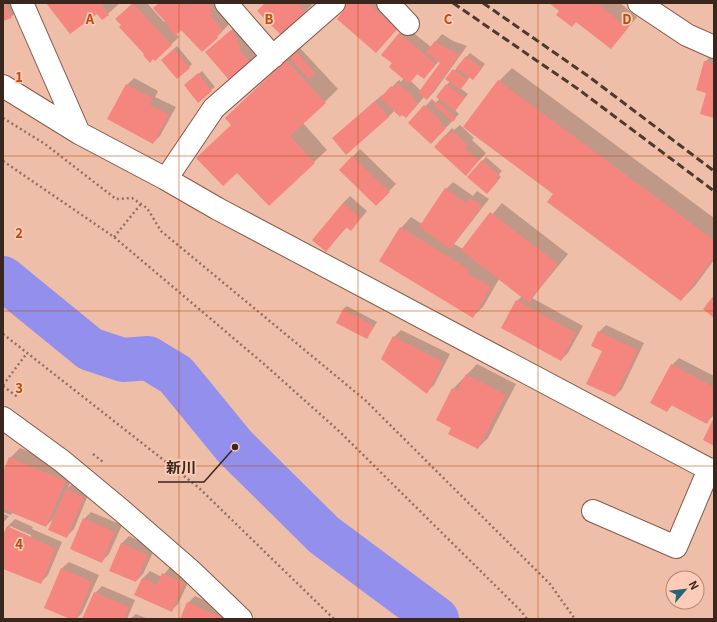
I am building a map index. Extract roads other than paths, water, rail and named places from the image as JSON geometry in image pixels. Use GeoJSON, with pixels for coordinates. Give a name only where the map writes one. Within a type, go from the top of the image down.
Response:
{"type":"FeatureCollection","features":[{"type":"Feature","properties":{"kind":"street"},"geometry":{"type":"LineString","coordinates":[[22,3],[79,133]]}},
{"type":"Feature","properties":{"kind":"street"},"geometry":{"type":"LineString","coordinates":[[226,3],[273,57]]}},
{"type":"Feature","properties":{"kind":"street"},"geometry":{"type":"LineString","coordinates":[[166,179],[214,108],[334,3]]}},
{"type":"Feature","properties":{"kind":"street"},"geometry":{"type":"LineString","coordinates":[[388,3],[408,24]]}},
{"type":"Feature","properties":{"kind":"street"},"geometry":{"type":"LineString","coordinates":[[639,3],[686,35],[714,47]]}},
{"type":"Feature","properties":{"kind":"street"},"geometry":{"type":"LineString","coordinates":[[3,86],[79,133],[166,179],[218,209],[711,470],[676,547],[593,511]]}},
{"type":"Feature","properties":{"kind":"street"},"geometry":{"type":"LineString","coordinates":[[3,418],[62,460],[190,570],[241,619]]}},
{"type":"Feature","properties":{"kind":"waterway"},"geometry":{"type":"LineString","coordinates":[[3,278],[90,349],[123,360],[148,358],[176,375],[235,447],[324,535],[437,619]]}},
{"type":"Feature","properties":{"kind":"railway"},"geometry":{"type":"LineString","coordinates":[[453,3],[578,89],[714,191]]}},
{"type":"Feature","properties":{"kind":"railway"},"geometry":{"type":"LineString","coordinates":[[483,3],[588,76],[714,171]]}},
{"type":"Feature","properties":{"kind":"place","name":"新川"},"geometry":{"type":"Point","coordinates":[235,447]}}]}
